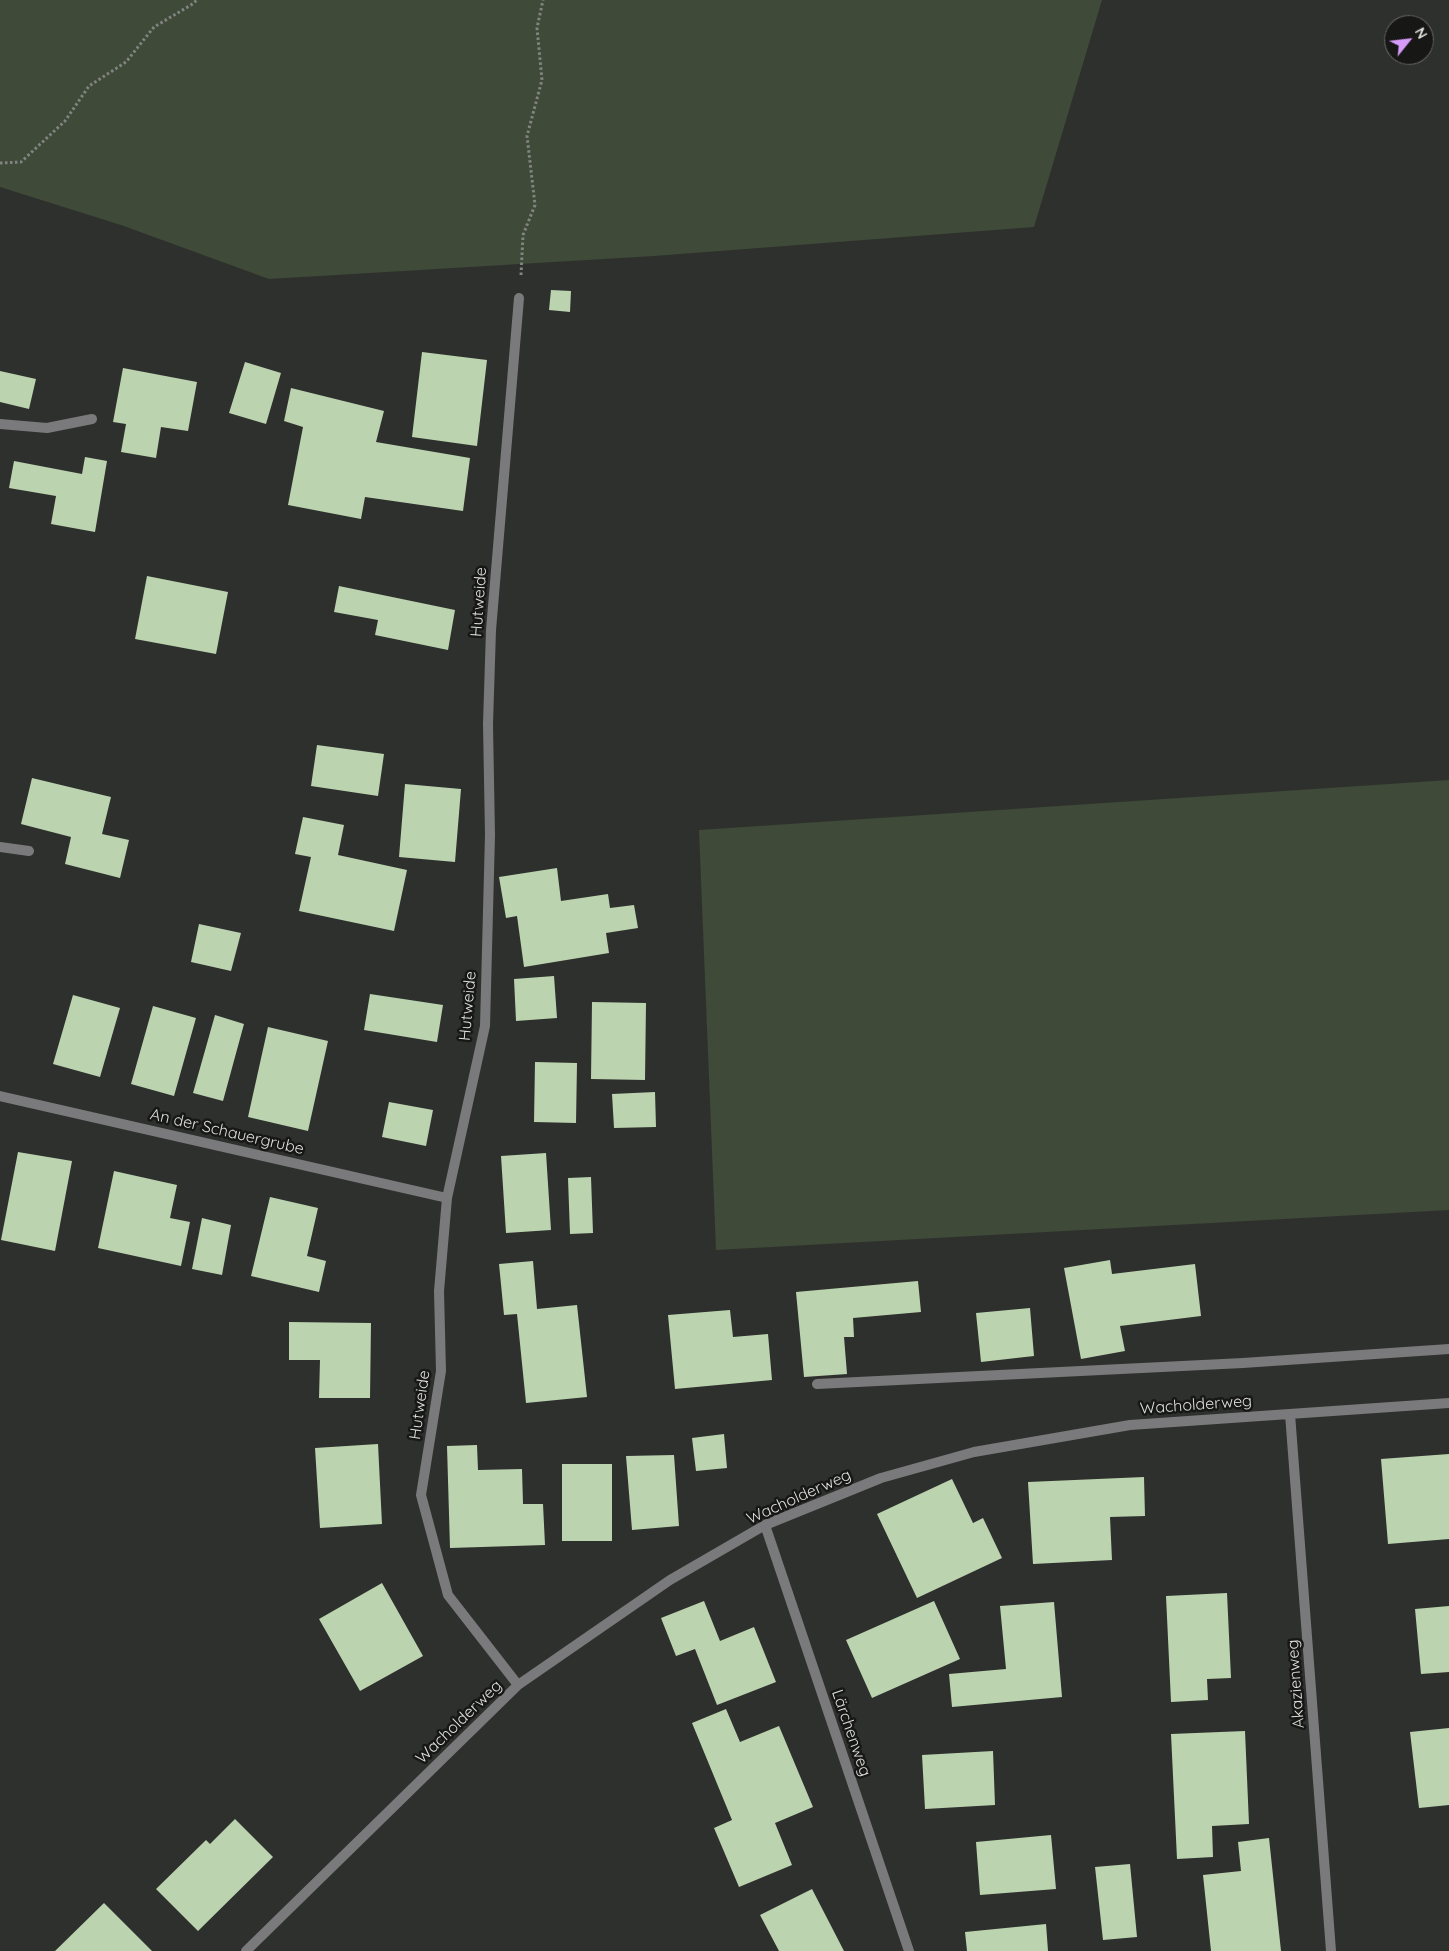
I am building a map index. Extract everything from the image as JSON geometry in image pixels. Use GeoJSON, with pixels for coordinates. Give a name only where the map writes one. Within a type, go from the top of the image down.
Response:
{"type":"FeatureCollection","features":[{"type":"Feature","properties":{"kind":"street","name":"Hutweide"},"geometry":{"type":"LineString","coordinates":[[518,1685],[448,1594],[421,1495],[441,1370],[439,1291],[447,1198],[485,1026],[490,835],[488,724],[491,630],[519,298]]}},
{"type":"Feature","properties":{"kind":"street"},"geometry":{"type":"LineString","coordinates":[[0,424],[47,428],[92,419]]}},
{"type":"Feature","properties":{"kind":"street"},"geometry":{"type":"LineString","coordinates":[[0,847],[29,851]]}},
{"type":"Feature","properties":{"kind":"street","name":"An der Schauergrube"},"geometry":{"type":"LineString","coordinates":[[0,1096],[447,1198]]}},
{"type":"Feature","properties":{"kind":"street"},"geometry":{"type":"LineString","coordinates":[[817,1384],[1243,1363],[1449,1349]]}},
{"type":"Feature","properties":{"kind":"street","name":"Wacholderweg"},"geometry":{"type":"LineString","coordinates":[[246,1951],[518,1685],[670,1580],[765,1525],[881,1478],[974,1452],[1130,1425],[1449,1403]]}},
{"type":"Feature","properties":{"kind":"street","name":"Akazienweg"},"geometry":{"type":"LineString","coordinates":[[1290,1414],[1331,1951]]}},
{"type":"Feature","properties":{"kind":"street","name":"Lärchenweg"},"geometry":{"type":"LineString","coordinates":[[765,1525],[909,1951]]}},
{"type":"Feature","properties":{"kind":"path"},"geometry":{"type":"LineString","coordinates":[[0,163],[21,162],[65,121],[89,86],[126,62],[154,28],[197,0]]}},
{"type":"Feature","properties":{"kind":"path"},"geometry":{"type":"LineString","coordinates":[[519,298],[523,235],[535,206],[527,136],[542,80],[537,28],[543,0]]}},
{"type":"Feature","properties":{"kind":"green space"},"geometry":{"type":"Polygon","coordinates":[[[0,0],[1102,0],[1034,227],[654,256],[269,279],[121,225],[0,187],[0,0]]]}},
{"type":"Feature","properties":{"kind":"green space"},"geometry":{"type":"Polygon","coordinates":[[[1449,780],[1449,1210],[716,1250],[699,830],[1449,780]]]}},
{"type":"Feature","properties":{"kind":"building"},"geometry":{"type":"Polygon","coordinates":[[[551,290],[571,291],[570,312],[549,310],[551,290]]]}},
{"type":"Feature","properties":{"kind":"building"},"geometry":{"type":"Polygon","coordinates":[[[422,352],[487,360],[477,446],[412,437],[422,352]]]}},
{"type":"Feature","properties":{"kind":"building"},"geometry":{"type":"Polygon","coordinates":[[[245,362],[281,373],[266,424],[229,413],[245,362]]]}},
{"type":"Feature","properties":{"kind":"building"},"geometry":{"type":"Polygon","coordinates":[[[123,368],[197,382],[188,431],[161,427],[156,458],[121,452],[126,424],[113,422],[123,368]]]}},
{"type":"Feature","properties":{"kind":"building"},"geometry":{"type":"Polygon","coordinates":[[[0,371],[36,379],[29,409],[0,402],[0,371]]]}},
{"type":"Feature","properties":{"kind":"building"},"geometry":{"type":"Polygon","coordinates":[[[291,388],[384,411],[376,442],[470,458],[463,511],[365,497],[361,519],[288,505],[303,427],[284,421],[291,388]]]}},
{"type":"Feature","properties":{"kind":"building"},"geometry":{"type":"Polygon","coordinates":[[[85,457],[107,461],[95,532],[51,524],[56,496],[9,488],[14,461],[82,474],[85,457]]]}},
{"type":"Feature","properties":{"kind":"building"},"geometry":{"type":"Polygon","coordinates":[[[147,576],[228,592],[216,654],[135,639],[147,576]]]}},
{"type":"Feature","properties":{"kind":"building"},"geometry":{"type":"Polygon","coordinates":[[[339,586],[455,610],[448,650],[375,635],[378,620],[334,612],[339,586]]]}},
{"type":"Feature","properties":{"kind":"building"},"geometry":{"type":"Polygon","coordinates":[[[317,745],[384,754],[378,796],[311,786],[317,745]]]}},
{"type":"Feature","properties":{"kind":"building"},"geometry":{"type":"Polygon","coordinates":[[[32,778],[111,797],[102,834],[129,840],[120,878],[65,864],[71,837],[21,824],[32,778]]]}},
{"type":"Feature","properties":{"kind":"building"},"geometry":{"type":"Polygon","coordinates":[[[405,784],[461,789],[455,862],[399,857],[405,784]]]}},
{"type":"Feature","properties":{"kind":"building"},"geometry":{"type":"Polygon","coordinates":[[[303,817],[344,825],[338,855],[407,870],[394,931],[299,911],[311,857],[295,854],[303,817]]]}},
{"type":"Feature","properties":{"kind":"building"},"geometry":{"type":"Polygon","coordinates":[[[557,868],[561,901],[608,894],[610,908],[634,905],[638,928],[606,933],[609,953],[524,967],[517,916],[506,918],[499,877],[557,868]]]}},
{"type":"Feature","properties":{"kind":"building"},"geometry":{"type":"Polygon","coordinates":[[[199,924],[241,933],[231,971],[191,962],[199,924]]]}},
{"type":"Feature","properties":{"kind":"building"},"geometry":{"type":"Polygon","coordinates":[[[554,976],[557,1018],[516,1021],[514,979],[554,976]]]}},
{"type":"Feature","properties":{"kind":"building"},"geometry":{"type":"Polygon","coordinates":[[[370,994],[443,1005],[437,1042],[364,1030],[370,994]]]}},
{"type":"Feature","properties":{"kind":"building"},"geometry":{"type":"Polygon","coordinates":[[[73,995],[120,1008],[100,1077],[53,1064],[73,995]]]}},
{"type":"Feature","properties":{"kind":"building"},"geometry":{"type":"Polygon","coordinates":[[[592,1002],[646,1003],[645,1080],[591,1079],[592,1002]]]}},
{"type":"Feature","properties":{"kind":"building"},"geometry":{"type":"Polygon","coordinates":[[[153,1006],[196,1018],[174,1096],[131,1084],[153,1006]]]}},
{"type":"Feature","properties":{"kind":"building"},"geometry":{"type":"Polygon","coordinates":[[[215,1015],[244,1024],[223,1101],[193,1093],[215,1015]]]}},
{"type":"Feature","properties":{"kind":"building"},"geometry":{"type":"Polygon","coordinates":[[[268,1027],[328,1041],[308,1131],[248,1117],[268,1027]]]}},
{"type":"Feature","properties":{"kind":"building"},"geometry":{"type":"Polygon","coordinates":[[[535,1062],[577,1063],[576,1123],[534,1122],[535,1062]]]}},
{"type":"Feature","properties":{"kind":"building"},"geometry":{"type":"Polygon","coordinates":[[[655,1092],[656,1127],[614,1128],[612,1094],[655,1092]]]}},
{"type":"Feature","properties":{"kind":"building"},"geometry":{"type":"Polygon","coordinates":[[[389,1102],[433,1110],[426,1146],[382,1137],[389,1102]]]}},
{"type":"Feature","properties":{"kind":"building"},"geometry":{"type":"Polygon","coordinates":[[[18,1152],[72,1161],[55,1251],[1,1240],[18,1152]]]}},
{"type":"Feature","properties":{"kind":"building"},"geometry":{"type":"Polygon","coordinates":[[[546,1153],[551,1230],[506,1233],[501,1156],[546,1153]]]}},
{"type":"Feature","properties":{"kind":"building"},"geometry":{"type":"Polygon","coordinates":[[[114,1171],[177,1185],[170,1218],[190,1222],[181,1266],[98,1248],[114,1171]]]}},
{"type":"Feature","properties":{"kind":"building"},"geometry":{"type":"Polygon","coordinates":[[[591,1177],[593,1233],[570,1234],[568,1178],[591,1177]]]}},
{"type":"Feature","properties":{"kind":"building"},"geometry":{"type":"Polygon","coordinates":[[[270,1197],[318,1208],[307,1256],[326,1261],[319,1292],[251,1276],[270,1197]]]}},
{"type":"Feature","properties":{"kind":"building"},"geometry":{"type":"Polygon","coordinates":[[[202,1218],[231,1225],[222,1275],[192,1269],[202,1218]]]}},
{"type":"Feature","properties":{"kind":"building"},"geometry":{"type":"Polygon","coordinates":[[[1110,1260],[1112,1274],[1195,1264],[1201,1316],[1120,1326],[1125,1351],[1081,1359],[1064,1268],[1110,1260]]]}},
{"type":"Feature","properties":{"kind":"building"},"geometry":{"type":"Polygon","coordinates":[[[533,1261],[537,1309],[577,1305],[587,1397],[526,1403],[517,1314],[504,1315],[499,1264],[533,1261]]]}},
{"type":"Feature","properties":{"kind":"building"},"geometry":{"type":"Polygon","coordinates":[[[918,1281],[921,1312],[853,1318],[854,1337],[844,1337],[847,1374],[804,1377],[796,1292],[918,1281]]]}},
{"type":"Feature","properties":{"kind":"building"},"geometry":{"type":"Polygon","coordinates":[[[1030,1308],[1034,1356],[981,1362],[976,1313],[1030,1308]]]}},
{"type":"Feature","properties":{"kind":"building"},"geometry":{"type":"Polygon","coordinates":[[[730,1310],[733,1337],[768,1334],[772,1380],[675,1389],[668,1315],[730,1310]]]}},
{"type":"Feature","properties":{"kind":"building"},"geometry":{"type":"Polygon","coordinates":[[[289,1322],[371,1323],[370,1398],[319,1398],[320,1360],[289,1360],[289,1322]]]}},
{"type":"Feature","properties":{"kind":"building"},"geometry":{"type":"Polygon","coordinates":[[[724,1434],[727,1468],[696,1471],[692,1438],[724,1434]]]}},
{"type":"Feature","properties":{"kind":"building"},"geometry":{"type":"Polygon","coordinates":[[[378,1444],[382,1524],[320,1528],[315,1448],[378,1444]]]}},
{"type":"Feature","properties":{"kind":"building"},"geometry":{"type":"Polygon","coordinates":[[[477,1445],[478,1470],[522,1469],[523,1504],[543,1504],[545,1545],[450,1548],[447,1446],[477,1445]]]}},
{"type":"Feature","properties":{"kind":"building"},"geometry":{"type":"Polygon","coordinates":[[[1449,1454],[1449,1539],[1388,1544],[1381,1459],[1449,1454]]]}},
{"type":"Feature","properties":{"kind":"building"},"geometry":{"type":"Polygon","coordinates":[[[674,1455],[679,1526],[632,1530],[626,1456],[674,1455]]]}},
{"type":"Feature","properties":{"kind":"building"},"geometry":{"type":"Polygon","coordinates":[[[562,1464],[612,1464],[612,1541],[562,1541],[562,1464]]]}},
{"type":"Feature","properties":{"kind":"building"},"geometry":{"type":"Polygon","coordinates":[[[1144,1477],[1145,1516],[1110,1517],[1112,1560],[1033,1564],[1028,1482],[1144,1477]]]}},
{"type":"Feature","properties":{"kind":"building"},"geometry":{"type":"Polygon","coordinates":[[[952,1479],[973,1523],[983,1518],[1002,1558],[917,1598],[877,1514],[952,1479]]]}},
{"type":"Feature","properties":{"kind":"building"},"geometry":{"type":"Polygon","coordinates":[[[382,1583],[423,1656],[360,1691],[319,1619],[382,1583]]]}},
{"type":"Feature","properties":{"kind":"building"},"geometry":{"type":"Polygon","coordinates":[[[1227,1593],[1231,1678],[1207,1679],[1208,1700],[1171,1702],[1166,1596],[1227,1593]]]}},
{"type":"Feature","properties":{"kind":"building"},"geometry":{"type":"Polygon","coordinates":[[[704,1601],[720,1641],[754,1627],[776,1682],[717,1705],[695,1649],[676,1656],[661,1618],[704,1601]]]}},
{"type":"Feature","properties":{"kind":"building"},"geometry":{"type":"Polygon","coordinates":[[[934,1601],[960,1659],[872,1698],[846,1640],[934,1601]]]}},
{"type":"Feature","properties":{"kind":"building"},"geometry":{"type":"Polygon","coordinates":[[[1054,1602],[1062,1697],[952,1707],[949,1674],[1006,1669],[1000,1606],[1054,1602]]]}},
{"type":"Feature","properties":{"kind":"building"},"geometry":{"type":"Polygon","coordinates":[[[1449,1606],[1449,1672],[1421,1674],[1415,1609],[1449,1606]]]}},
{"type":"Feature","properties":{"kind":"building"},"geometry":{"type":"Polygon","coordinates":[[[726,1709],[740,1742],[779,1726],[813,1807],[775,1823],[792,1865],[739,1887],[714,1828],[732,1820],[692,1723],[726,1709]]]}},
{"type":"Feature","properties":{"kind":"building"},"geometry":{"type":"Polygon","coordinates":[[[1449,1728],[1449,1805],[1419,1808],[1410,1732],[1449,1728]]]}},
{"type":"Feature","properties":{"kind":"building"},"geometry":{"type":"Polygon","coordinates":[[[1245,1731],[1249,1824],[1212,1826],[1213,1857],[1177,1859],[1171,1734],[1245,1731]]]}},
{"type":"Feature","properties":{"kind":"building"},"geometry":{"type":"Polygon","coordinates":[[[993,1751],[995,1805],[925,1809],[922,1755],[993,1751]]]}},
{"type":"Feature","properties":{"kind":"building"},"geometry":{"type":"Polygon","coordinates":[[[235,1819],[273,1857],[198,1931],[156,1889],[206,1840],[210,1844],[235,1819]]]}},
{"type":"Feature","properties":{"kind":"building"},"geometry":{"type":"Polygon","coordinates":[[[1051,1835],[1056,1889],[980,1895],[976,1842],[1051,1835]]]}},
{"type":"Feature","properties":{"kind":"building"},"geometry":{"type":"Polygon","coordinates":[[[1269,1838],[1281,1951],[1211,1951],[1203,1875],[1241,1871],[1238,1842],[1269,1838]]]}},
{"type":"Feature","properties":{"kind":"building"},"geometry":{"type":"Polygon","coordinates":[[[1130,1864],[1137,1937],[1103,1940],[1095,1867],[1130,1864]]]}},
{"type":"Feature","properties":{"kind":"building"},"geometry":{"type":"Polygon","coordinates":[[[812,1889],[844,1951],[779,1951],[760,1915],[812,1889]]]}},
{"type":"Feature","properties":{"kind":"building"},"geometry":{"type":"Polygon","coordinates":[[[104,1903],[152,1951],[55,1951],[104,1903]]]}},
{"type":"Feature","properties":{"kind":"building"},"geometry":{"type":"Polygon","coordinates":[[[1046,1924],[1048,1951],[967,1951],[965,1932],[1046,1924]]]}}]}
